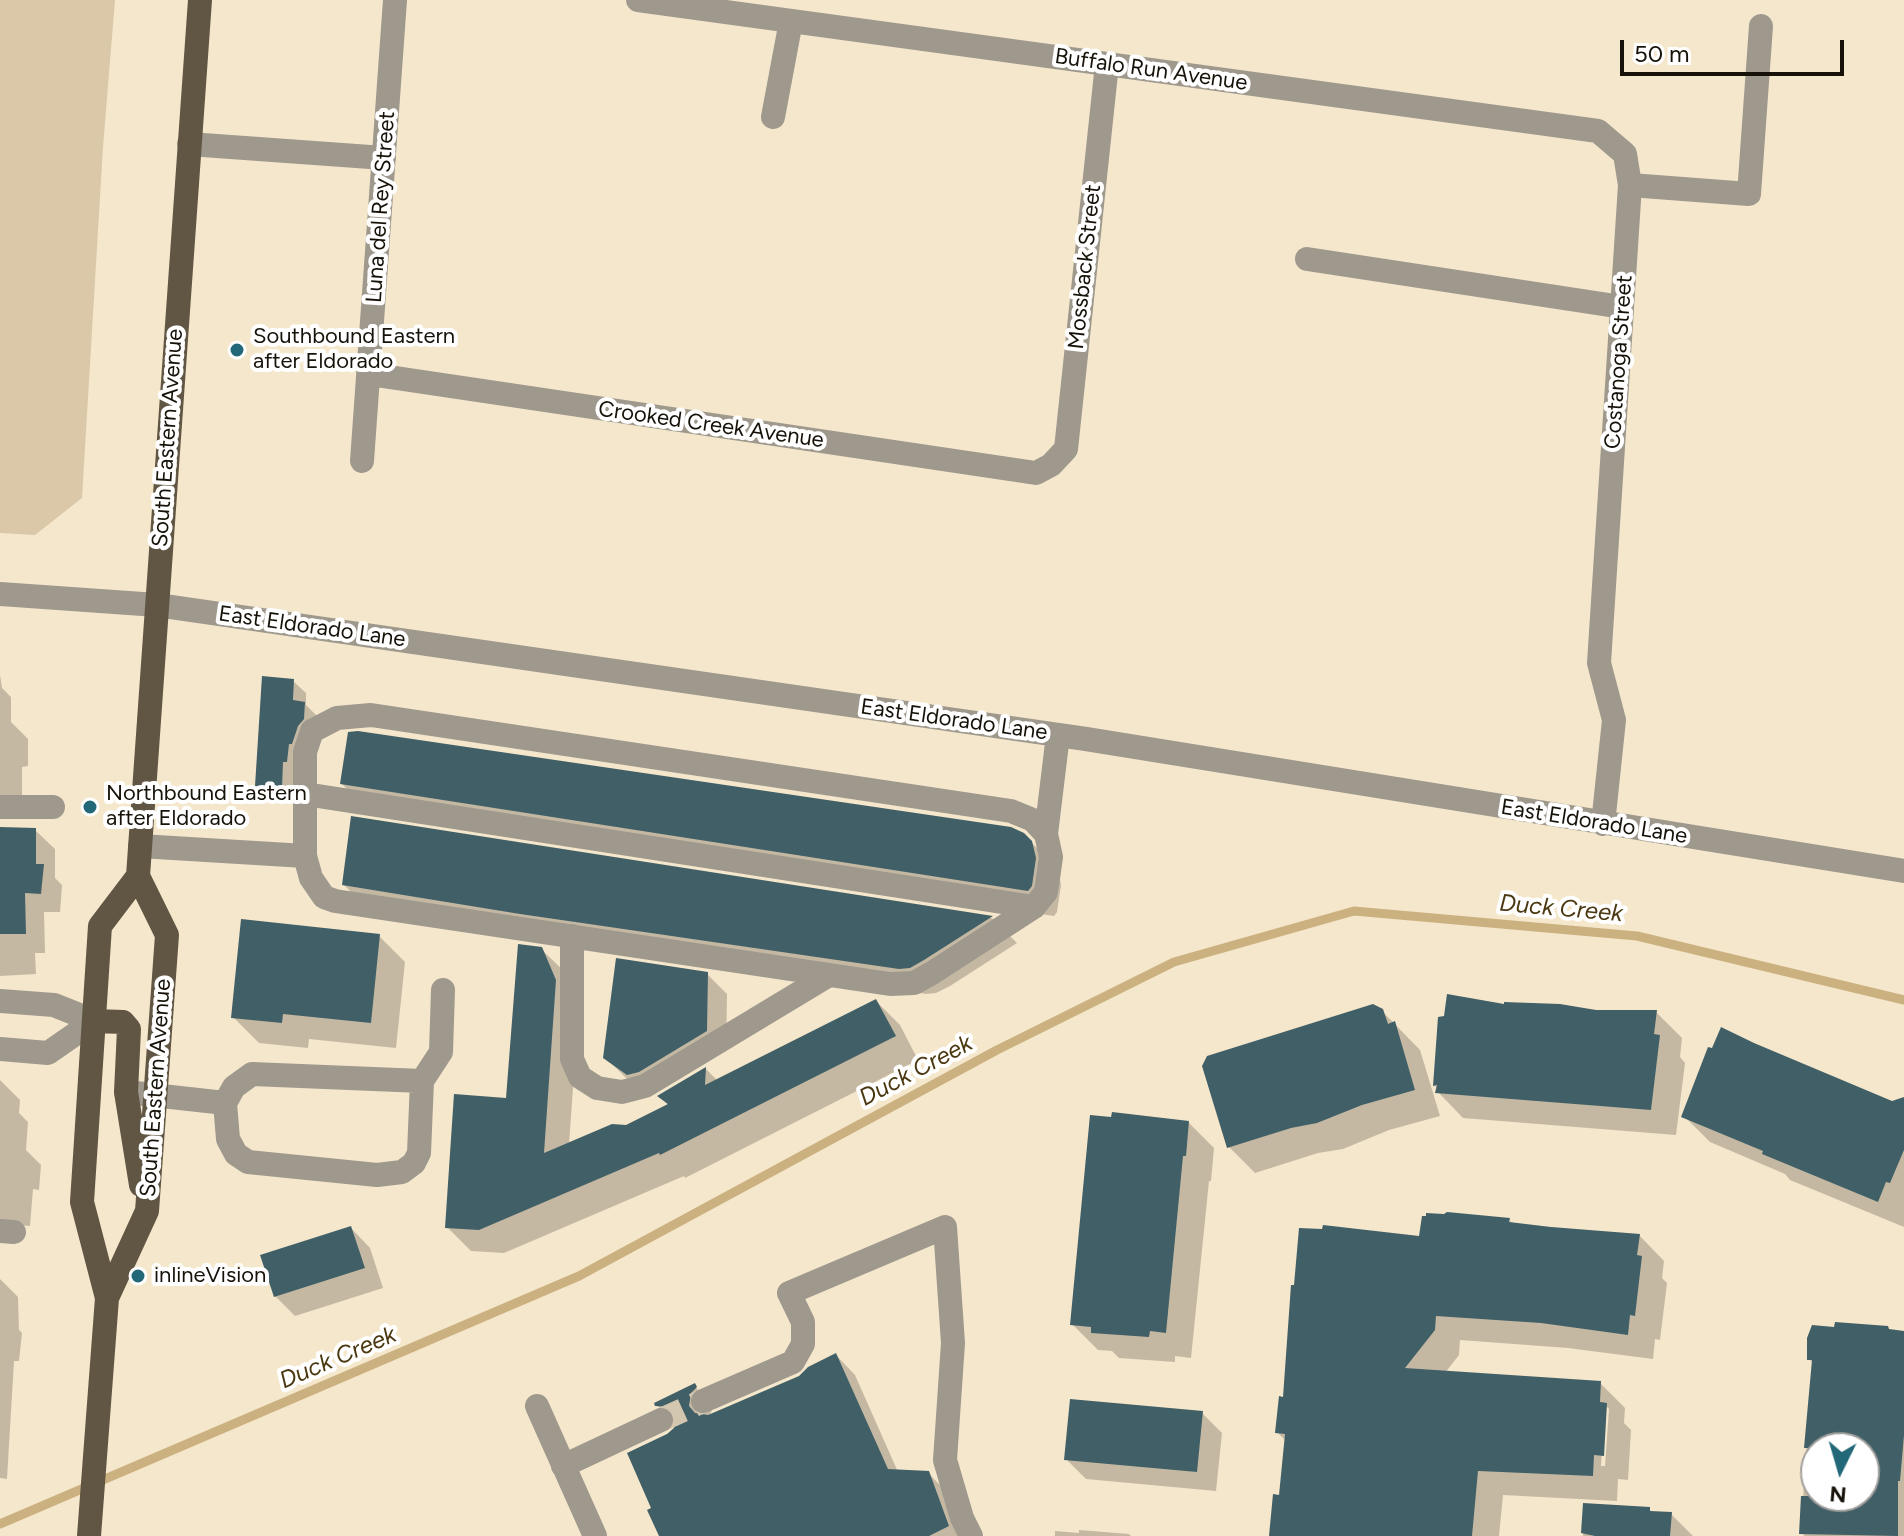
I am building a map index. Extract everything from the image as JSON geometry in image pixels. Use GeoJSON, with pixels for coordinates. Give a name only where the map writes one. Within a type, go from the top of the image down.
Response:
{"type":"FeatureCollection","features":[{"type":"Feature","properties":{"kind":"main road","name":"South Eastern Avenue"},"geometry":{"type":"LineString","coordinates":[[107,1298],[147,1211],[167,935],[138,876],[200,0]]}},
{"type":"Feature","properties":{"kind":"main road","name":"South Eastern Avenue"},"geometry":{"type":"LineString","coordinates":[[89,1536],[107,1298],[82,1202],[100,926],[138,876]]}},
{"type":"Feature","properties":{"kind":"main road"},"geometry":{"type":"LineString","coordinates":[[94,1021],[123,1022],[129,1029],[126,1092],[147,1211]]}},
{"type":"Feature","properties":{"kind":"street","name":"Luna del Rey Street"},"geometry":{"type":"LineString","coordinates":[[362,461],[395,0]]}},
{"type":"Feature","properties":{"kind":"street","name":"Buffalo Run Avenue"},"geometry":{"type":"LineString","coordinates":[[638,0],[1598,131],[1625,154],[1630,185]]}},
{"type":"Feature","properties":{"kind":"street"},"geometry":{"type":"LineString","coordinates":[[773,117],[791,21]]}},
{"type":"Feature","properties":{"kind":"street"},"geometry":{"type":"LineString","coordinates":[[1630,185],[1749,194],[1761,26]]}},
{"type":"Feature","properties":{"kind":"street","name":"Mossback Street"},"geometry":{"type":"LineString","coordinates":[[1051,465],[1066,449],[1107,64]]}},
{"type":"Feature","properties":{"kind":"street"},"geometry":{"type":"LineString","coordinates":[[189,144],[384,158]]}},
{"type":"Feature","properties":{"kind":"street","name":"Costanoga Street"},"geometry":{"type":"LineString","coordinates":[[1603,824],[1614,720],[1599,663],[1630,185]]}},
{"type":"Feature","properties":{"kind":"street"},"geometry":{"type":"LineString","coordinates":[[1307,259],[1622,307]]}},
{"type":"Feature","properties":{"kind":"street","name":"Crooked Creek Avenue"},"geometry":{"type":"LineString","coordinates":[[369,374],[1036,473],[1051,465]]}},
{"type":"Feature","properties":{"kind":"street","name":"East Eldorado Lane"},"geometry":{"type":"LineString","coordinates":[[0,594],[157,605],[1058,735],[1904,871]]}},
{"type":"Feature","properties":{"kind":"street"},"geometry":{"type":"LineString","coordinates":[[1046,834],[1033,820],[1011,811],[371,715],[337,718],[312,731],[305,752],[305,856],[311,878],[324,897],[890,984],[914,983],[1034,907],[1046,892],[1051,857],[1046,834],[1058,735]]}},
{"type":"Feature","properties":{"kind":"street"},"geometry":{"type":"LineString","coordinates":[[305,794],[1034,907]]}},
{"type":"Feature","properties":{"kind":"street"},"geometry":{"type":"LineString","coordinates":[[0,807],[53,807]]}},
{"type":"Feature","properties":{"kind":"street"},"geometry":{"type":"LineString","coordinates":[[140,846],[305,856]]}},
{"type":"Feature","properties":{"kind":"street"},"geometry":{"type":"LineString","coordinates":[[572,936],[572,1059],[580,1077],[597,1088],[622,1092],[645,1086],[829,975]]}},
{"type":"Feature","properties":{"kind":"street"},"geometry":{"type":"LineString","coordinates":[[422,1081],[252,1074],[234,1087],[225,1103],[228,1139],[236,1154],[248,1162],[377,1175],[402,1172],[414,1163],[419,1153],[422,1081],[441,1052],[443,990]]}},
{"type":"Feature","properties":{"kind":"street"},"geometry":{"type":"LineString","coordinates":[[0,1001],[54,1005],[94,1021]]}},
{"type":"Feature","properties":{"kind":"street"},"geometry":{"type":"LineString","coordinates":[[0,1049],[48,1053],[94,1021]]}},
{"type":"Feature","properties":{"kind":"street"},"geometry":{"type":"LineString","coordinates":[[126,1092],[225,1103]]}},
{"type":"Feature","properties":{"kind":"street"},"geometry":{"type":"LineString","coordinates":[[703,1401],[793,1362],[803,1344],[803,1322],[789,1293],[945,1227],[953,1343],[945,1460],[962,1518],[971,1536]]}},
{"type":"Feature","properties":{"kind":"street"},"geometry":{"type":"LineString","coordinates":[[537,1406],[595,1536]]}},
{"type":"Feature","properties":{"kind":"street"},"geometry":{"type":"LineString","coordinates":[[563,1466],[661,1420]]}},
{"type":"Feature","properties":{"kind":"shaded area"},"geometry":{"type":"Polygon","coordinates":[[[0,0],[115,0],[82,498],[35,535],[0,533],[0,0]]]}},
{"type":"Feature","properties":{"kind":"building"},"geometry":{"type":"Polygon","coordinates":[[[262,676],[294,679],[293,700],[305,702],[304,719],[292,744],[289,744],[287,762],[283,762],[282,788],[255,786],[262,676]]]}},
{"type":"Feature","properties":{"kind":"building"},"geometry":{"type":"Polygon","coordinates":[[[358,731],[1011,827],[1032,841],[1036,858],[1032,886],[1028,891],[340,784],[348,732],[358,731]]]}},
{"type":"Feature","properties":{"kind":"building"},"geometry":{"type":"Polygon","coordinates":[[[351,816],[993,916],[910,968],[899,969],[520,914],[342,885],[351,816]]]}},
{"type":"Feature","properties":{"kind":"building"},"geometry":{"type":"Polygon","coordinates":[[[0,827],[36,828],[36,864],[44,864],[41,894],[25,893],[26,934],[0,934],[0,827]]]}},
{"type":"Feature","properties":{"kind":"building"},"geometry":{"type":"Polygon","coordinates":[[[241,919],[380,934],[371,1023],[283,1014],[282,1023],[231,1018],[241,919]]]}},
{"type":"Feature","properties":{"kind":"building"},"geometry":{"type":"Polygon","coordinates":[[[518,944],[542,947],[556,980],[544,1153],[612,1124],[626,1125],[668,1104],[657,1096],[706,1067],[705,1085],[876,999],[896,1036],[660,1155],[479,1230],[445,1228],[454,1094],[506,1098],[518,944]]]}},
{"type":"Feature","properties":{"kind":"building"},"geometry":{"type":"Polygon","coordinates":[[[616,958],[708,972],[707,1031],[639,1072],[627,1075],[603,1058],[616,958]]]}},
{"type":"Feature","properties":{"kind":"building"},"geometry":{"type":"Polygon","coordinates":[[[1447,994],[1504,1004],[1657,1010],[1654,1034],[1660,1035],[1651,1110],[1435,1093],[1438,1017],[1444,1016],[1447,994]]]}},
{"type":"Feature","properties":{"kind":"building"},"geometry":{"type":"Polygon","coordinates":[[[1373,1004],[1383,1009],[1388,1024],[1395,1021],[1415,1090],[1362,1105],[1317,1123],[1227,1148],[1202,1066],[1207,1056],[1373,1004]]]}},
{"type":"Feature","properties":{"kind":"building"},"geometry":{"type":"Polygon","coordinates":[[[1721,1027],[1892,1101],[1904,1097],[1904,1150],[1878,1202],[1681,1117],[1708,1047],[1712,1048],[1721,1027]]]}},
{"type":"Feature","properties":{"kind":"building"},"geometry":{"type":"Polygon","coordinates":[[[1112,1112],[1189,1121],[1166,1333],[1150,1331],[1149,1337],[1091,1333],[1091,1327],[1070,1325],[1090,1115],[1111,1117],[1112,1112]]]}},
{"type":"Feature","properties":{"kind":"building"},"geometry":{"type":"Polygon","coordinates":[[[1447,1212],[1510,1218],[1509,1222],[1551,1227],[1640,1234],[1637,1255],[1642,1256],[1635,1316],[1630,1315],[1628,1335],[1541,1323],[1436,1316],[1435,1330],[1405,1368],[1601,1381],[1600,1402],[1607,1403],[1604,1456],[1594,1455],[1593,1476],[1478,1471],[1472,1536],[1269,1536],[1273,1494],[1279,1495],[1285,1434],[1275,1433],[1279,1396],[1283,1397],[1291,1285],[1294,1285],[1299,1228],[1322,1229],[1323,1225],[1419,1236],[1422,1216],[1447,1212]]]}},
{"type":"Feature","properties":{"kind":"building"},"geometry":{"type":"Polygon","coordinates":[[[351,1226],[365,1268],[274,1297],[260,1255],[351,1226]]]}},
{"type":"Feature","properties":{"kind":"building"},"geometry":{"type":"Polygon","coordinates":[[[1835,1322],[1888,1326],[1889,1329],[1904,1331],[1904,1435],[1898,1481],[1898,1536],[1799,1534],[1800,1512],[1880,1512],[1880,1432],[1805,1432],[1812,1360],[1807,1360],[1807,1338],[1812,1325],[1834,1327],[1835,1322]]]}},
{"type":"Feature","properties":{"kind":"building"},"geometry":{"type":"Polygon","coordinates":[[[836,1353],[888,1469],[929,1471],[949,1526],[929,1536],[659,1536],[647,1510],[651,1508],[627,1453],[674,1428],[674,1413],[669,1407],[655,1406],[654,1403],[695,1383],[697,1387],[691,1393],[689,1406],[695,1413],[708,1415],[799,1376],[808,1367],[836,1353]]]}},
{"type":"Feature","properties":{"kind":"building"},"geometry":{"type":"Polygon","coordinates":[[[1070,1399],[1203,1411],[1197,1472],[1064,1460],[1070,1399]]]}},
{"type":"Feature","properties":{"kind":"building"},"geometry":{"type":"Polygon","coordinates":[[[1583,1503],[1650,1507],[1650,1511],[1672,1512],[1670,1536],[1595,1536],[1581,1533],[1583,1503]]]}},
{"type":"Feature","properties":{"kind":"waterway","name":"Duck Creek"},"geometry":{"type":"LineString","coordinates":[[0,1524],[579,1276],[997,1050],[1174,962],[1354,911],[1637,936],[1904,1000]]}},
{"type":"Feature","properties":{"kind":"tunnel"},"geometry":{"type":"LineString","coordinates":[[661,1420],[703,1401]]}},
{"type":"Feature","properties":{"kind":"place","name":"Southbound Eastern after Eldorado"},"geometry":{"type":"Point","coordinates":[237,350]}},
{"type":"Feature","properties":{"kind":"place","name":"Northbound Eastern after Eldorado"},"geometry":{"type":"Point","coordinates":[90,807]}},
{"type":"Feature","properties":{"kind":"place","name":"inlineVision"},"geometry":{"type":"Point","coordinates":[138,1276]}}]}
